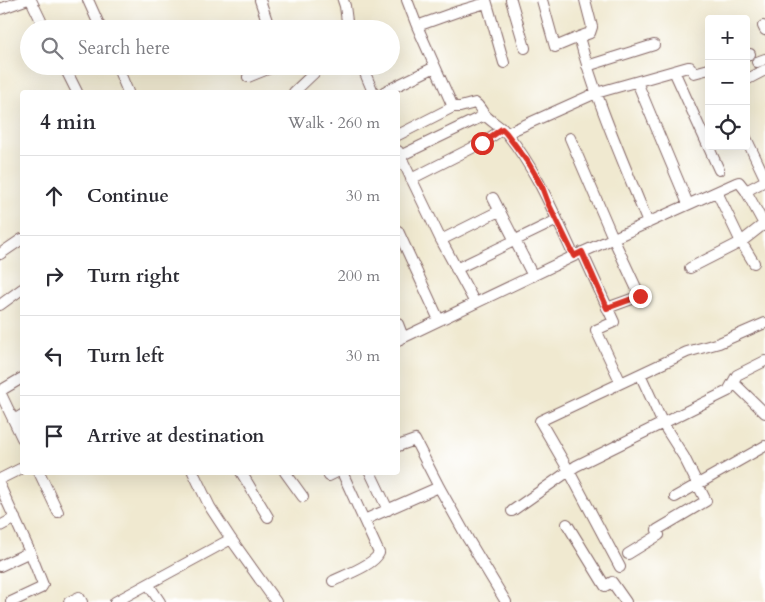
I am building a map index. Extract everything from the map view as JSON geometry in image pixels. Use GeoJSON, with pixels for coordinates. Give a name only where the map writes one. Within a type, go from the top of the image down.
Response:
{"type":"FeatureCollection","features":[{"type":"Feature","properties":{"kind":"street"},"geometry":{"type":"LineString","coordinates":[[0,9],[24,0]]}},
{"type":"Feature","properties":{"kind":"street"},"geometry":{"type":"LineString","coordinates":[[31,0],[41,20]]}},
{"type":"Feature","properties":{"kind":"street"},"geometry":{"type":"LineString","coordinates":[[88,0],[97,20]]}},
{"type":"Feature","properties":{"kind":"street"},"geometry":{"type":"LineString","coordinates":[[260,0],[267,20]]}},
{"type":"Feature","properties":{"kind":"street"},"geometry":{"type":"LineString","coordinates":[[344,0],[347,20]]}},
{"type":"Feature","properties":{"kind":"street"},"geometry":{"type":"LineString","coordinates":[[407,0],[416,26],[452,107]]}},
{"type":"Feature","properties":{"kind":"street"},"geometry":{"type":"LineString","coordinates":[[511,0],[525,48]]}},
{"type":"Feature","properties":{"kind":"street"},"geometry":{"type":"LineString","coordinates":[[542,0],[555,47],[590,33],[592,30],[585,0]]}},
{"type":"Feature","properties":{"kind":"street"},"geometry":{"type":"LineString","coordinates":[[416,26],[486,1],[504,63]]}},
{"type":"Feature","properties":{"kind":"street"},"geometry":{"type":"LineString","coordinates":[[579,37],[596,94],[648,223]]}},
{"type":"Feature","properties":{"kind":"street"},"geometry":{"type":"LineString","coordinates":[[587,66],[654,45]]}},
{"type":"Feature","properties":{"kind":"street"},"geometry":{"type":"LineString","coordinates":[[411,179],[504,131],[596,94],[688,66],[694,73],[705,69]]}},
{"type":"Feature","properties":{"kind":"street"},"geometry":{"type":"LineString","coordinates":[[388,90],[435,67]]}},
{"type":"Feature","properties":{"kind":"street"},"geometry":{"type":"LineString","coordinates":[[750,78],[765,70]]}},
{"type":"Feature","properties":{"kind":"street"},"geometry":{"type":"LineString","coordinates":[[674,71],[719,170]]}},
{"type":"Feature","properties":{"kind":"street"},"geometry":{"type":"LineString","coordinates":[[68,75],[76,90]]}},
{"type":"Feature","properties":{"kind":"street"},"geometry":{"type":"LineString","coordinates":[[121,75],[127,90]]}},
{"type":"Feature","properties":{"kind":"street"},"geometry":{"type":"LineString","coordinates":[[248,77],[253,75]]}},
{"type":"Feature","properties":{"kind":"street"},"geometry":{"type":"LineString","coordinates":[[296,90],[312,75]]}},
{"type":"Feature","properties":{"kind":"street"},"geometry":{"type":"LineString","coordinates":[[366,75],[372,90]]}},
{"type":"Feature","properties":{"kind":"street"},"geometry":{"type":"LineString","coordinates":[[637,82],[688,204]]}},
{"type":"Feature","properties":{"kind":"street"},"geometry":{"type":"LineString","coordinates":[[400,135],[452,107],[475,103],[485,115],[504,131],[527,161],[542,187],[556,220],[578,254],[614,322],[596,330],[621,383]]}},
{"type":"Feature","properties":{"kind":"street"},"geometry":{"type":"LineString","coordinates":[[400,153],[485,115]]}},
{"type":"Feature","properties":{"kind":"street"},"geometry":{"type":"LineString","coordinates":[[570,138],[640,296],[607,308]]}},
{"type":"Feature","properties":{"kind":"street"},"geometry":{"type":"LineString","coordinates":[[746,191],[765,180],[750,147]]}},
{"type":"Feature","properties":{"kind":"street"},"geometry":{"type":"LineString","coordinates":[[400,158],[475,303]]}},
{"type":"Feature","properties":{"kind":"street"},"geometry":{"type":"LineString","coordinates":[[400,339],[578,254],[739,182],[764,222],[742,242],[690,268]]}},
{"type":"Feature","properties":{"kind":"street"},"geometry":{"type":"LineString","coordinates":[[717,192],[754,263]]}},
{"type":"Feature","properties":{"kind":"street"},"geometry":{"type":"LineString","coordinates":[[493,198],[533,276]]}},
{"type":"Feature","properties":{"kind":"street"},"geometry":{"type":"LineString","coordinates":[[441,240],[499,211]]}},
{"type":"Feature","properties":{"kind":"street"},"geometry":{"type":"LineString","coordinates":[[456,269],[556,220]]}},
{"type":"Feature","properties":{"kind":"street"},"geometry":{"type":"LineString","coordinates":[[400,235],[439,320]]}},
{"type":"Feature","properties":{"kind":"street"},"geometry":{"type":"LineString","coordinates":[[0,254],[20,240]]}},
{"type":"Feature","properties":{"kind":"street"},"geometry":{"type":"LineString","coordinates":[[0,305],[20,290]]}},
{"type":"Feature","properties":{"kind":"street"},"geometry":{"type":"LineString","coordinates":[[620,568],[569,471],[540,421],[686,352],[719,343],[765,323]]}},
{"type":"Feature","properties":{"kind":"street"},"geometry":{"type":"LineString","coordinates":[[512,511],[576,466],[728,392],[737,375],[765,361]]}},
{"type":"Feature","properties":{"kind":"street"},"geometry":{"type":"LineString","coordinates":[[628,554],[659,535],[657,530],[706,501],[684,457],[663,424],[640,374]]}},
{"type":"Feature","properties":{"kind":"street"},"geometry":{"type":"LineString","coordinates":[[18,417],[0,391],[20,379]]}},
{"type":"Feature","properties":{"kind":"street"},"geometry":{"type":"LineString","coordinates":[[733,382],[765,413]]}},
{"type":"Feature","properties":{"kind":"street"},"geometry":{"type":"LineString","coordinates":[[400,445],[415,440],[468,540],[506,602]]}},
{"type":"Feature","properties":{"kind":"street"},"geometry":{"type":"LineString","coordinates":[[675,498],[765,446]]}},
{"type":"Feature","properties":{"kind":"street"},"geometry":{"type":"LineString","coordinates":[[0,480],[20,469]]}},
{"type":"Feature","properties":{"kind":"street"},"geometry":{"type":"LineString","coordinates":[[40,475],[58,512]]}},
{"type":"Feature","properties":{"kind":"street"},"geometry":{"type":"LineString","coordinates":[[194,475],[210,507],[276,602]]}},
{"type":"Feature","properties":{"kind":"street"},"geometry":{"type":"LineString","coordinates":[[243,475],[268,517]]}},
{"type":"Feature","properties":{"kind":"street"},"geometry":{"type":"LineString","coordinates":[[287,475],[303,497]]}},
{"type":"Feature","properties":{"kind":"street"},"geometry":{"type":"LineString","coordinates":[[333,581],[366,565],[378,556],[379,553],[343,475]]}},
{"type":"Feature","properties":{"kind":"street"},"geometry":{"type":"LineString","coordinates":[[371,475],[388,510]]}},
{"type":"Feature","properties":{"kind":"street"},"geometry":{"type":"LineString","coordinates":[[0,486],[30,552],[42,585],[41,588],[11,602]]}},
{"type":"Feature","properties":{"kind":"street"},"geometry":{"type":"LineString","coordinates":[[364,520],[439,487]]}},
{"type":"Feature","properties":{"kind":"street"},"geometry":{"type":"LineString","coordinates":[[0,526],[15,518]]}},
{"type":"Feature","properties":{"kind":"street"},"geometry":{"type":"LineString","coordinates":[[567,524],[605,586],[612,582],[626,602]]}},
{"type":"Feature","properties":{"kind":"street"},"geometry":{"type":"LineString","coordinates":[[115,602],[231,539]]}},
{"type":"Feature","properties":{"kind":"street"},"geometry":{"type":"LineString","coordinates":[[0,566],[30,552]]}},
{"type":"Feature","properties":{"kind":"street"},"geometry":{"type":"LineString","coordinates":[[148,584],[160,602]]}},
{"type":"Feature","properties":{"kind":"street"},"geometry":{"type":"LineString","coordinates":[[69,602],[81,599]]}},
{"type":"Feature","properties":{"kind":"route"},"geometry":{"type":"LineString","coordinates":[[482,143],[502,129],[506,133],[527,161],[542,187],[574,256],[582,252],[607,308],[640,296]]}}]}
